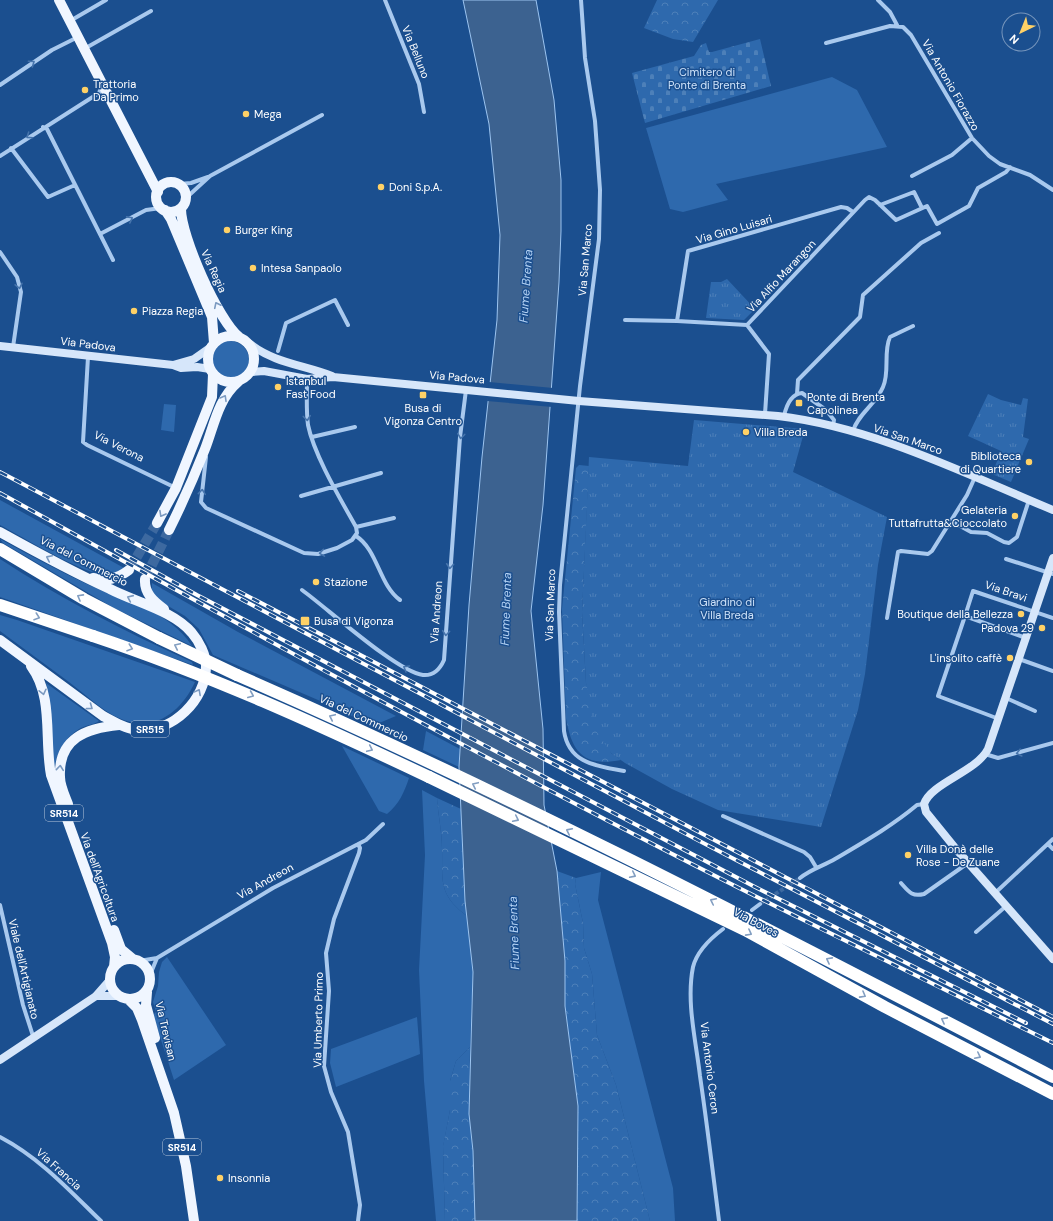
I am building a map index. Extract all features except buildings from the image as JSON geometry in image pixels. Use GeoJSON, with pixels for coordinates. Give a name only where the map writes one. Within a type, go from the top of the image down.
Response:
{"type":"FeatureCollection","features":[{"type":"Feature","properties":{"kind":"highway","name":"Via del Commercio"},"geometry":{"type":"LineString","coordinates":[[0,549],[59,586],[115,616],[237,675],[310,707],[510,802]]}},
{"type":"Feature","properties":{"kind":"highway","name":"Via Boves"},"geometry":{"type":"LineString","coordinates":[[0,604],[203,675],[261,699],[429,777],[745,930],[885,1007],[1053,1094]]}},
{"type":"Feature","properties":{"kind":"highway","name":"Via Boves"},"geometry":{"type":"LineString","coordinates":[[510,802],[756,922],[1053,1078]]}},
{"type":"Feature","properties":{"kind":"main road"},"geometry":{"type":"LineString","coordinates":[[59,0],[158,192]]}},
{"type":"Feature","properties":{"kind":"main road"},"geometry":{"type":"LineString","coordinates":[[146,168],[161,178],[175,183],[184,190],[186,198],[181,209],[173,212],[163,209],[157,200],[158,192],[163,185],[175,183]]}},
{"type":"Feature","properties":{"kind":"main road","name":"Via Regia"},"geometry":{"type":"LineString","coordinates":[[163,209],[171,219],[212,317],[213,345]]}},
{"type":"Feature","properties":{"kind":"main road","name":"Via Regia"},"geometry":{"type":"LineString","coordinates":[[181,209],[183,228],[192,252],[225,322],[239,337]]}},
{"type":"Feature","properties":{"kind":"main road","name":"Via Padova"},"geometry":{"type":"LineString","coordinates":[[173,365],[194,359],[227,336],[239,337],[260,353],[311,368],[333,377]]}},
{"type":"Feature","properties":{"kind":"main road"},"geometry":{"type":"LineString","coordinates":[[169,530],[205,448],[222,402],[231,388],[251,372],[255,358],[250,344]]}},
{"type":"Feature","properties":{"kind":"main road"},"geometry":{"type":"LineString","coordinates":[[157,523],[176,488],[212,397],[212,372],[208,358],[213,345]]}},
{"type":"Feature","properties":{"kind":"main road","name":"Via Padova"},"geometry":{"type":"LineString","coordinates":[[0,346],[88,357],[173,365],[181,368],[197,367],[212,372],[224,382],[238,382]]}},
{"type":"Feature","properties":{"kind":"main road","name":"Via Padova"},"geometry":{"type":"LineString","coordinates":[[251,372],[264,371],[307,379],[333,377],[466,394],[476,390],[579,401]]}},
{"type":"Feature","properties":{"kind":"main road","name":"Via San Marco"},"geometry":{"type":"LineString","coordinates":[[579,401],[765,414],[784,416],[833,426],[853,431],[935,460],[1053,510]]}},
{"type":"Feature","properties":{"kind":"main road","name":"Via del Commercio"},"geometry":{"type":"LineString","coordinates":[[0,532],[109,589],[178,619],[196,638],[205,660],[205,674],[196,697],[185,712],[164,727],[139,730],[120,725],[103,716],[0,640]]}},
{"type":"Feature","properties":{"kind":"main road","name":"Via Bravi"},"geometry":{"type":"LineString","coordinates":[[924,804],[928,796],[986,754],[1034,612],[1050,573],[1053,558]]}},
{"type":"Feature","properties":{"kind":"main road","name":"SR515"},"geometry":{"type":"LineString","coordinates":[[84,575],[96,579],[112,580],[119,578],[129,570]]}},
{"type":"Feature","properties":{"kind":"main road","name":"SR515"},"geometry":{"type":"LineString","coordinates":[[145,579],[145,590],[155,603],[178,619]]}},
{"type":"Feature","properties":{"kind":"main road","name":"Via dell'Agricoltura"},"geometry":{"type":"LineString","coordinates":[[25,658],[35,672],[43,688],[46,708],[47,748],[51,775],[112,943],[115,957],[114,968]]}},
{"type":"Feature","properties":{"kind":"main road","name":"Via dell'Agricoltura"},"geometry":{"type":"LineString","coordinates":[[120,725],[87,730],[76,737],[64,751],[61,760],[60,778],[120,945],[124,952],[136,960]]}},
{"type":"Feature","properties":{"kind":"main road"},"geometry":{"type":"LineString","coordinates":[[924,804],[926,812],[994,895],[1053,959]]}},
{"type":"Feature","properties":{"kind":"main road"},"geometry":{"type":"LineString","coordinates":[[114,968],[123,961],[136,960]]}},
{"type":"Feature","properties":{"kind":"main road","name":"SR514"},"geometry":{"type":"LineString","coordinates":[[136,960],[145,966],[150,975],[150,984],[147,992]]}},
{"type":"Feature","properties":{"kind":"main road","name":"SR514"},"geometry":{"type":"LineString","coordinates":[[114,968],[110,980],[112,989],[124,998]]}},
{"type":"Feature","properties":{"kind":"main road"},"geometry":{"type":"LineString","coordinates":[[0,1060],[33,1036],[96,996],[110,980]]}},
{"type":"Feature","properties":{"kind":"main road"},"geometry":{"type":"LineString","coordinates":[[96,996],[138,998],[147,992]]}},
{"type":"Feature","properties":{"kind":"main road","name":"Via Trevisan"},"geometry":{"type":"LineString","coordinates":[[147,992],[146,1005],[162,1063],[163,1075]]}},
{"type":"Feature","properties":{"kind":"main road","name":"Via Trevisan"},"geometry":{"type":"LineString","coordinates":[[124,998],[137,1008],[163,1075],[178,1126],[194,1221]]}},
{"type":"Feature","properties":{"kind":"street"},"geometry":{"type":"LineString","coordinates":[[70,21],[106,0]]}},
{"type":"Feature","properties":{"kind":"street","name":"Via Belluno"},"geometry":{"type":"LineString","coordinates":[[385,0],[419,84],[424,112]]}},
{"type":"Feature","properties":{"kind":"street","name":"Via San Marco"},"geometry":{"type":"LineString","coordinates":[[581,0],[585,59],[595,121],[600,190],[599,239],[579,401],[559,606],[564,731],[567,745],[574,754],[593,765],[624,771]]}},
{"type":"Feature","properties":{"kind":"street","name":"Via Antonio Fiorazzo"},"geometry":{"type":"LineString","coordinates":[[878,0],[890,12],[897,25],[907,30],[911,35],[972,138],[989,156],[1000,164],[1030,175],[1053,190]]}},
{"type":"Feature","properties":{"kind":"street"},"geometry":{"type":"LineString","coordinates":[[84,49],[151,11]]}},
{"type":"Feature","properties":{"kind":"street"},"geometry":{"type":"LineString","coordinates":[[826,43],[897,25]]}},
{"type":"Feature","properties":{"kind":"street"},"geometry":{"type":"LineString","coordinates":[[0,85],[52,50],[78,37]]}},
{"type":"Feature","properties":{"kind":"street"},"geometry":{"type":"LineString","coordinates":[[0,156],[99,93],[102,85]]}},
{"type":"Feature","properties":{"kind":"street"},"geometry":{"type":"LineString","coordinates":[[175,183],[191,183],[210,176],[322,115]]}},
{"type":"Feature","properties":{"kind":"street"},"geometry":{"type":"LineString","coordinates":[[44,127],[47,129],[113,260]]}},
{"type":"Feature","properties":{"kind":"street"},"geometry":{"type":"LineString","coordinates":[[912,176],[946,158],[972,138]]}},
{"type":"Feature","properties":{"kind":"street"},"geometry":{"type":"LineString","coordinates":[[11,148],[48,197],[75,185]]}},
{"type":"Feature","properties":{"kind":"street"},"geometry":{"type":"LineString","coordinates":[[922,208],[914,192],[880,205],[896,220],[927,206],[937,224],[969,206],[978,188],[1006,172],[1010,167]]}},
{"type":"Feature","properties":{"kind":"street"},"geometry":{"type":"LineString","coordinates":[[186,198],[210,176]]}},
{"type":"Feature","properties":{"kind":"street","name":"Via Alfio Marangon"},"geometry":{"type":"LineString","coordinates":[[765,414],[769,354],[747,325],[853,212],[869,197],[880,205]]}},
{"type":"Feature","properties":{"kind":"street","name":"Via Gino Luisari"},"geometry":{"type":"LineString","coordinates":[[677,321],[688,251],[841,207],[847,208],[853,212]]}},
{"type":"Feature","properties":{"kind":"street"},"geometry":{"type":"LineString","coordinates":[[100,234],[146,210],[163,209]]}},
{"type":"Feature","properties":{"kind":"street"},"geometry":{"type":"LineString","coordinates":[[784,416],[786,408],[797,394],[798,380],[860,317],[863,295],[921,243],[939,233]]}},
{"type":"Feature","properties":{"kind":"street"},"geometry":{"type":"LineString","coordinates":[[0,252],[20,284],[21,292],[13,347]]}},
{"type":"Feature","properties":{"kind":"street"},"geometry":{"type":"LineString","coordinates":[[278,351],[286,323],[335,300],[348,325]]}},
{"type":"Feature","properties":{"kind":"street"},"geometry":{"type":"LineString","coordinates":[[625,320],[747,325]]}},
{"type":"Feature","properties":{"kind":"street"},"geometry":{"type":"LineString","coordinates":[[853,431],[860,417],[879,394],[884,385],[890,337],[912,326]]}},
{"type":"Feature","properties":{"kind":"street","name":"Via Verona"},"geometry":{"type":"LineString","coordinates":[[88,357],[83,442],[176,488]]}},
{"type":"Feature","properties":{"kind":"street"},"geometry":{"type":"LineString","coordinates":[[307,379],[306,414],[312,437],[334,486],[356,527],[356,536],[368,548],[392,591],[400,600]]}},
{"type":"Feature","properties":{"kind":"street","name":"Via Andreon"},"geometry":{"type":"LineString","coordinates":[[302,590],[405,668],[425,675],[433,673],[441,667],[444,660],[460,437],[466,394]]}},
{"type":"Feature","properties":{"kind":"street"},"geometry":{"type":"LineString","coordinates":[[797,394],[806,395],[826,410],[834,420],[833,426]]}},
{"type":"Feature","properties":{"kind":"street"},"geometry":{"type":"LineString","coordinates":[[312,437],[355,427]]}},
{"type":"Feature","properties":{"kind":"street"},"geometry":{"type":"LineString","coordinates":[[205,448],[206,457],[201,502],[206,508],[304,553],[318,554],[330,551],[352,540],[356,536]]}},
{"type":"Feature","properties":{"kind":"street"},"geometry":{"type":"LineString","coordinates":[[301,496],[381,474]]}},
{"type":"Feature","properties":{"kind":"street"},"geometry":{"type":"LineString","coordinates":[[886,617],[898,552],[928,554],[931,552],[952,521],[967,495],[975,477]]}},
{"type":"Feature","properties":{"kind":"street"},"geometry":{"type":"LineString","coordinates":[[952,521],[971,532],[987,533],[1009,543],[1017,537],[1030,500]]}},
{"type":"Feature","properties":{"kind":"street"},"geometry":{"type":"LineString","coordinates":[[356,527],[394,518]]}},
{"type":"Feature","properties":{"kind":"street"},"geometry":{"type":"LineString","coordinates":[[1006,559],[1050,573]]}},
{"type":"Feature","properties":{"kind":"street","name":"Via Bravi"},"geometry":{"type":"LineString","coordinates":[[965,616],[973,591],[1053,618]]}},
{"type":"Feature","properties":{"kind":"street"},"geometry":{"type":"LineString","coordinates":[[999,719],[938,696],[965,616],[1026,638]]}},
{"type":"Feature","properties":{"kind":"street"},"geometry":{"type":"LineString","coordinates":[[1019,659],[1053,671]]}},
{"type":"Feature","properties":{"kind":"street"},"geometry":{"type":"LineString","coordinates":[[1006,698],[1035,711]]}},
{"type":"Feature","properties":{"kind":"street"},"geometry":{"type":"LineString","coordinates":[[986,754],[998,758],[1053,743]]}},
{"type":"Feature","properties":{"kind":"street"},"geometry":{"type":"LineString","coordinates":[[800,878],[816,867],[833,860],[917,805],[924,804]]}},
{"type":"Feature","properties":{"kind":"street"},"geometry":{"type":"LineString","coordinates":[[724,816],[804,852],[810,857],[816,867]]}},
{"type":"Feature","properties":{"kind":"street","name":"Via Andreon"},"geometry":{"type":"LineString","coordinates":[[136,960],[157,958],[273,888],[358,844],[371,836],[382,824]]}},
{"type":"Feature","properties":{"kind":"street"},"geometry":{"type":"LineString","coordinates":[[994,895],[1053,840]]}},
{"type":"Feature","properties":{"kind":"street","name":"Via Umberto Primo"},"geometry":{"type":"LineString","coordinates":[[358,844],[360,848],[359,853],[334,919],[326,953],[329,991],[324,1066],[331,1092],[348,1132],[360,1205],[358,1221]]}},
{"type":"Feature","properties":{"kind":"street"},"geometry":{"type":"LineString","coordinates":[[1048,844],[1053,849]]}},
{"type":"Feature","properties":{"kind":"street"},"geometry":{"type":"LineString","coordinates":[[902,883],[910,894],[917,896],[924,894],[968,863]]}},
{"type":"Feature","properties":{"kind":"street"},"geometry":{"type":"LineString","coordinates":[[752,910],[760,904]]}},
{"type":"Feature","properties":{"kind":"street","name":"Viale dell'Artigianato"},"geometry":{"type":"LineString","coordinates":[[0,905],[23,1005],[33,1036]]}},
{"type":"Feature","properties":{"kind":"street"},"geometry":{"type":"LineString","coordinates":[[976,932],[1005,906]]}},
{"type":"Feature","properties":{"kind":"street"},"geometry":{"type":"LineString","coordinates":[[0,930],[5,928]]}},
{"type":"Feature","properties":{"kind":"street","name":"Via Antonio Ceron"},"geometry":{"type":"LineString","coordinates":[[719,1221],[696,1046],[692,992],[693,967],[696,959],[708,942],[723,929]]}},
{"type":"Feature","properties":{"kind":"street"},"geometry":{"type":"LineString","coordinates":[[150,975],[157,958]]}},
{"type":"Feature","properties":{"kind":"street","name":"Via Francia"},"geometry":{"type":"LineString","coordinates":[[0,1137],[24,1151],[44,1166],[101,1221]]}},
{"type":"Feature","properties":{"kind":"green space"},"geometry":{"type":"Polygon","coordinates":[[[657,0],[718,0],[693,42],[673,39],[644,28],[657,0]]]}},
{"type":"Feature","properties":{"kind":"green space","name":"Cimitero di Ponte di Brenta"},"geometry":{"type":"Polygon","coordinates":[[[760,39],[771,86],[645,123],[632,73],[694,56],[701,45],[706,43],[709,52],[712,52],[760,39]]]}},
{"type":"Feature","properties":{"kind":"green space"},"geometry":{"type":"Polygon","coordinates":[[[832,77],[857,90],[887,147],[716,184],[728,200],[683,212],[670,209],[646,128],[832,77]]]}},
{"type":"Feature","properties":{"kind":"green space"},"geometry":{"type":"Polygon","coordinates":[[[727,279],[755,309],[744,320],[706,318],[711,282],[721,282],[727,279]]]}},
{"type":"Feature","properties":{"kind":"green space"},"geometry":{"type":"Polygon","coordinates":[[[226,341],[234,341],[244,346],[248,353],[248,367],[244,374],[234,379],[226,379],[216,374],[214,371],[211,364],[211,356],[216,346],[219,344],[226,341]]]}},
{"type":"Feature","properties":{"kind":"green space"},"geometry":{"type":"Polygon","coordinates":[[[988,394],[1001,400],[1021,405],[1023,398],[1028,399],[1023,437],[1029,439],[1011,482],[992,474],[1001,451],[968,436],[988,394]]]}},
{"type":"Feature","properties":{"kind":"green space"},"geometry":{"type":"Polygon","coordinates":[[[164,404],[176,405],[174,432],[161,430],[164,404]]]}},
{"type":"Feature","properties":{"kind":"green space","name":"Giardino di Villa Breda"},"geometry":{"type":"Polygon","coordinates":[[[694,420],[805,429],[793,472],[887,517],[878,565],[865,674],[858,710],[821,827],[718,810],[672,789],[625,763],[611,753],[594,728],[586,683],[582,612],[589,457],[688,466],[694,420]]]}},
{"type":"Feature","properties":{"kind":"green space"},"geometry":{"type":"Polygon","coordinates":[[[579,465],[589,466],[582,612],[586,683],[611,753],[621,760],[608,762],[589,759],[576,749],[566,718],[562,609],[576,468],[579,465]]]}},
{"type":"Feature","properties":{"kind":"green space"},"geometry":{"type":"Polygon","coordinates":[[[0,500],[126,569],[111,576],[86,570],[70,563],[0,525],[0,500]]]}},
{"type":"Feature","properties":{"kind":"green space"},"geometry":{"type":"Polygon","coordinates":[[[0,539],[78,580],[159,615],[182,634],[192,646],[114,608],[3,543],[0,539]]]}},
{"type":"Feature","properties":{"kind":"green space"},"geometry":{"type":"Polygon","coordinates":[[[0,559],[46,588],[118,627],[192,662],[193,665],[0,597],[0,559]]]}},
{"type":"Feature","properties":{"kind":"green space"},"geometry":{"type":"Polygon","coordinates":[[[152,583],[238,632],[396,716],[372,726],[332,706],[213,655],[199,629],[185,616],[158,600],[152,591],[152,583]]]}},
{"type":"Feature","properties":{"kind":"green space"},"geometry":{"type":"Polygon","coordinates":[[[0,615],[195,682],[182,703],[174,711],[155,722],[132,722],[119,718],[99,706],[0,631],[0,615]]]}},
{"type":"Feature","properties":{"kind":"green space"},"geometry":{"type":"Polygon","coordinates":[[[46,683],[99,721],[81,728],[69,737],[59,752],[54,770],[49,702],[46,683]]]}},
{"type":"Feature","properties":{"kind":"green space"},"geometry":{"type":"Polygon","coordinates":[[[426,731],[460,749],[459,767],[423,750],[426,731]]]}},
{"type":"Feature","properties":{"kind":"green space"},"geometry":{"type":"Polygon","coordinates":[[[342,746],[409,778],[401,798],[387,814],[379,811],[342,746]]]}},
{"type":"Feature","properties":{"kind":"green space"},"geometry":{"type":"Polygon","coordinates":[[[422,790],[437,798],[442,848],[442,877],[446,893],[457,908],[467,916],[473,972],[470,1047],[456,1061],[450,1081],[450,1110],[443,1147],[445,1221],[436,1221],[424,1081],[419,970],[425,855],[422,790]]]}},
{"type":"Feature","properties":{"kind":"green space"},"geometry":{"type":"Polygon","coordinates":[[[437,798],[461,809],[467,916],[457,908],[446,893],[442,877],[442,848],[437,798]]]}},
{"type":"Feature","properties":{"kind":"green space"},"geometry":{"type":"Polygon","coordinates":[[[557,871],[576,878],[575,884],[583,923],[584,948],[592,974],[597,1035],[616,1085],[650,1221],[577,1221],[578,1106],[565,1006],[565,961],[557,871]]]}},
{"type":"Feature","properties":{"kind":"green space"},"geometry":{"type":"Polygon","coordinates":[[[601,872],[598,900],[673,1188],[675,1221],[650,1221],[616,1085],[597,1035],[592,974],[584,948],[583,923],[575,884],[576,878],[601,872]]]}},
{"type":"Feature","properties":{"kind":"green space"},"geometry":{"type":"Polygon","coordinates":[[[167,957],[226,1045],[174,1080],[153,1015],[156,1012],[153,1002],[158,986],[159,972],[162,962],[167,957]]]}},
{"type":"Feature","properties":{"kind":"green space"},"geometry":{"type":"Polygon","coordinates":[[[417,1017],[420,1054],[336,1087],[330,1063],[331,1049],[417,1017]]]}},
{"type":"Feature","properties":{"kind":"green space"},"geometry":{"type":"Polygon","coordinates":[[[470,1047],[469,1114],[473,1151],[475,1221],[445,1221],[443,1146],[450,1110],[450,1081],[456,1061],[470,1047]]]}},
{"type":"Feature","properties":{"kind":"water","name":"Fiume Brenta"},"geometry":{"type":"Polygon","coordinates":[[[463,0],[536,0],[554,100],[561,180],[559,282],[543,505],[531,611],[543,729],[544,805],[557,871],[565,961],[565,1006],[578,1106],[577,1221],[475,1221],[473,1151],[469,1114],[473,972],[465,901],[459,767],[469,605],[482,457],[497,320],[500,235],[489,124],[463,0]]]}},
{"type":"Feature","properties":{"kind":"pier"},"geometry":{"type":"Polygon","coordinates":[[[489,382],[553,388],[552,407],[487,401],[489,382]]]}},
{"type":"Feature","properties":{"kind":"tunnel"},"geometry":{"type":"LineString","coordinates":[[129,570],[157,523]]}},
{"type":"Feature","properties":{"kind":"tunnel"},"geometry":{"type":"LineString","coordinates":[[145,579],[169,530]]}},
{"type":"Feature","properties":{"kind":"tunnel"},"geometry":{"type":"LineString","coordinates":[[760,904],[800,878]]}},
{"type":"Feature","properties":{"kind":"railway"},"geometry":{"type":"LineString","coordinates":[[0,472],[709,846],[1053,1024]]}},
{"type":"Feature","properties":{"kind":"railway"},"geometry":{"type":"LineString","coordinates":[[0,493],[281,647],[563,798],[753,895],[1053,1043]]}},
{"type":"Feature","properties":{"kind":"railway"},"geometry":{"type":"LineString","coordinates":[[116,550],[197,595],[757,888],[1026,1023]]}},
{"type":"Feature","properties":{"kind":"railway"},"geometry":{"type":"LineString","coordinates":[[238,591],[1053,1017]]}},
{"type":"Feature","properties":{"kind":"place","name":"Trattoria Da Primo"},"geometry":{"type":"Point","coordinates":[85,90]}},
{"type":"Feature","properties":{"kind":"place","name":"Mega"},"geometry":{"type":"Point","coordinates":[246,114]}},
{"type":"Feature","properties":{"kind":"place","name":"Doni S.p.A."},"geometry":{"type":"Point","coordinates":[381,187]}},
{"type":"Feature","properties":{"kind":"place","name":"Burger King"},"geometry":{"type":"Point","coordinates":[227,230]}},
{"type":"Feature","properties":{"kind":"place","name":"Intesa Sanpaolo"},"geometry":{"type":"Point","coordinates":[253,268]}},
{"type":"Feature","properties":{"kind":"place","name":"Piazza Regia"},"geometry":{"type":"Point","coordinates":[134,311]}},
{"type":"Feature","properties":{"kind":"place","name":"Istanbul Fast Food"},"geometry":{"type":"Point","coordinates":[278,387]}},
{"type":"Feature","properties":{"kind":"place","name":"Busa di Vigonza Centro"},"geometry":{"type":"Point","coordinates":[423,395]}},
{"type":"Feature","properties":{"kind":"place","name":"Ponte di Brenta Capolinea"},"geometry":{"type":"Point","coordinates":[799,403]}},
{"type":"Feature","properties":{"kind":"place","name":"Villa Breda"},"geometry":{"type":"Point","coordinates":[746,432]}},
{"type":"Feature","properties":{"kind":"place","name":"Biblioteca di Quartiere"},"geometry":{"type":"Point","coordinates":[1029,462]}},
{"type":"Feature","properties":{"kind":"place","name":"Gelateria Tuttafrutta&Cioccolato"},"geometry":{"type":"Point","coordinates":[1015,516]}},
{"type":"Feature","properties":{"kind":"place","name":"Stazione"},"geometry":{"type":"Point","coordinates":[316,582]}},
{"type":"Feature","properties":{"kind":"place","name":"Boutique della Bellezza"},"geometry":{"type":"Point","coordinates":[1021,614]}},
{"type":"Feature","properties":{"kind":"place","name":"Busa di Vigonza"},"geometry":{"type":"Point","coordinates":[305,621]}},
{"type":"Feature","properties":{"kind":"place","name":"Padova 29"},"geometry":{"type":"Point","coordinates":[1042,628]}},
{"type":"Feature","properties":{"kind":"place","name":"L'insolito caffè"},"geometry":{"type":"Point","coordinates":[1010,658]}},
{"type":"Feature","properties":{"kind":"place","name":"Villa Donà delle Rose - De Zuane"},"geometry":{"type":"Point","coordinates":[908,855]}},
{"type":"Feature","properties":{"kind":"place","name":"Insonnia"},"geometry":{"type":"Point","coordinates":[220,1178]}}]}
